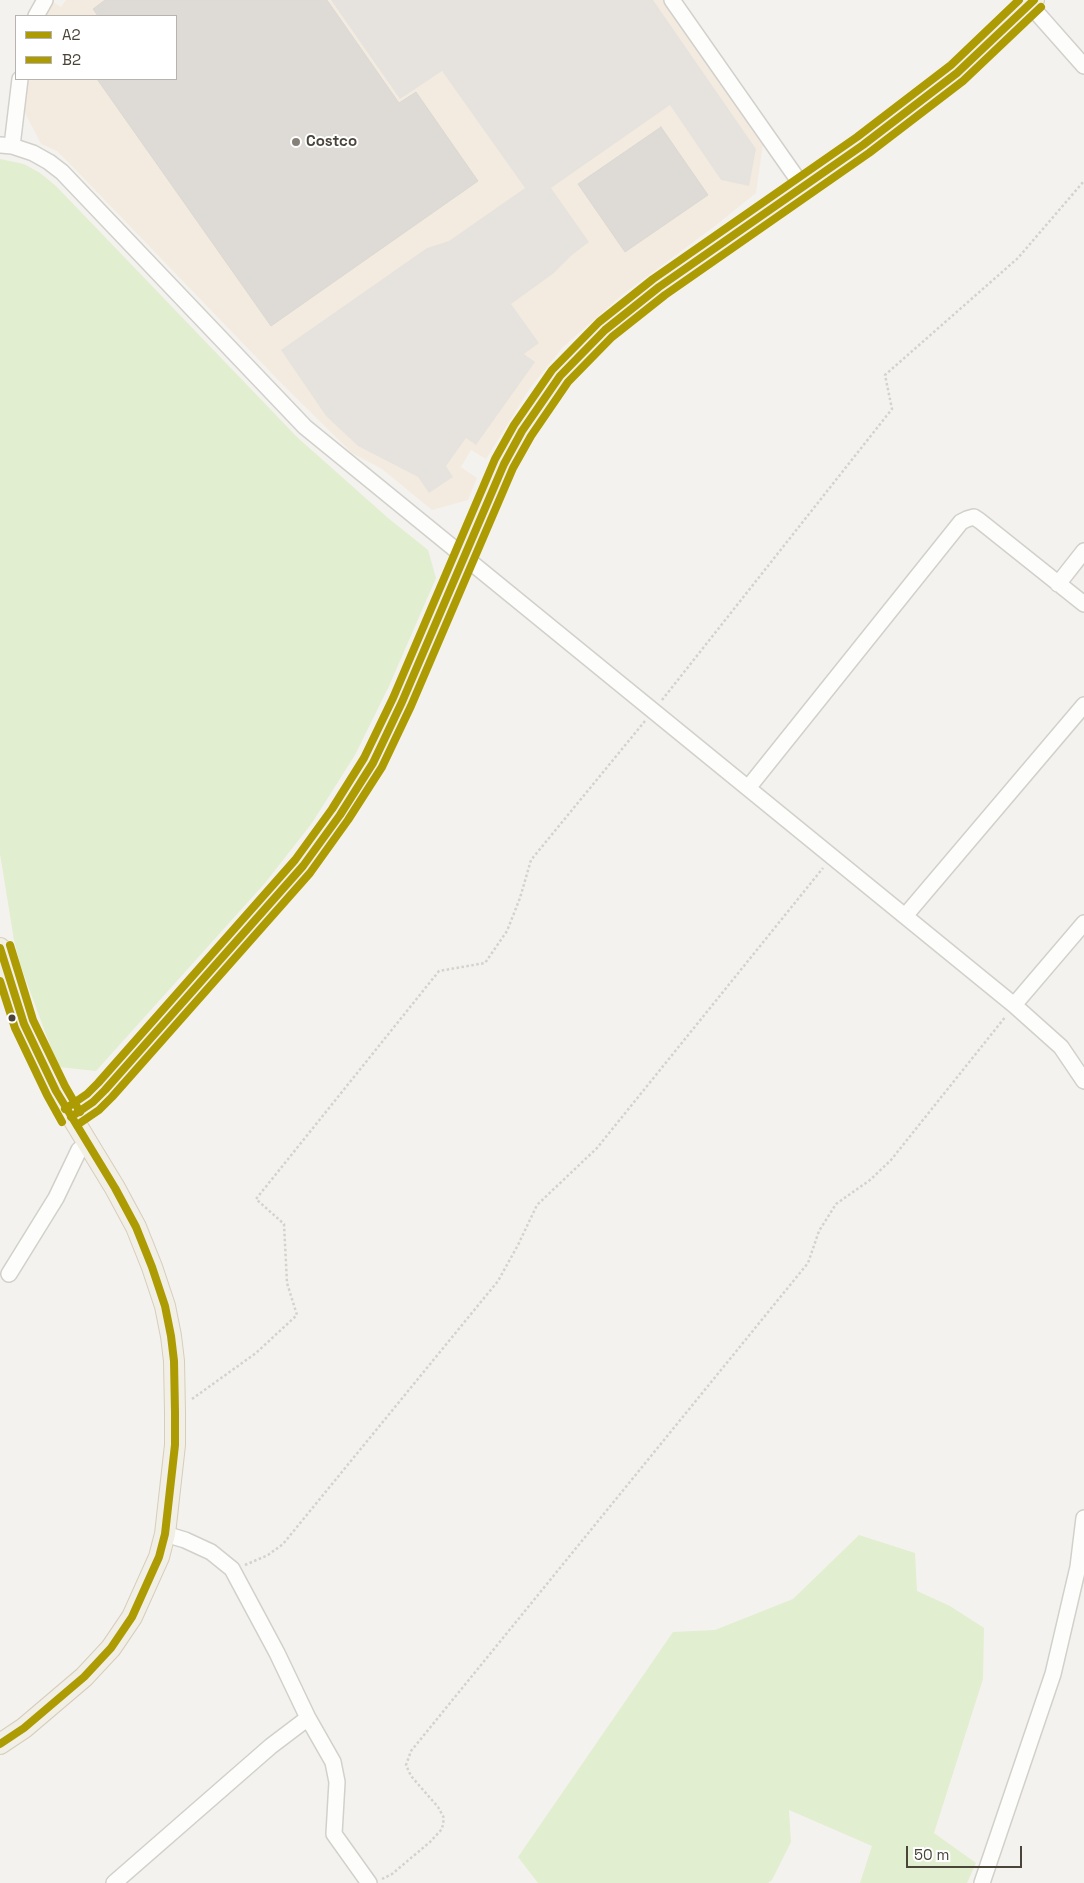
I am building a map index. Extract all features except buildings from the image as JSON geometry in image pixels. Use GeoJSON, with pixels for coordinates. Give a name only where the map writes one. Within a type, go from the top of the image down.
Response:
{"type":"FeatureCollection","features":[{"type":"Feature","properties":{"kind":"main road"},"geometry":{"type":"LineString","coordinates":[[71,1117],[93,1102],[105,1090],[303,866],[340,815],[372,763],[402,702],[504,464],[522,431],[542,401],[578,357],[605,330],[652,292],[863,145],[957,73],[1032,2]]}},
{"type":"Feature","properties":{"kind":"main road"},"geometry":{"type":"LineString","coordinates":[[0,948],[3,969],[24,1024],[56,1091],[115,1188],[136,1227],[165,1306],[174,1361],[175,1412],[175,1445],[164,1534],[159,1557],[132,1618],[111,1648],[84,1677],[24,1728],[0,1744]]}},
{"type":"Feature","properties":{"kind":"street"},"geometry":{"type":"LineString","coordinates":[[37,15],[45,0]]}},
{"type":"Feature","properties":{"kind":"street"},"geometry":{"type":"LineString","coordinates":[[672,0],[803,187]]}},
{"type":"Feature","properties":{"kind":"street"},"geometry":{"type":"LineString","coordinates":[[1032,2],[1084,66]]}},
{"type":"Feature","properties":{"kind":"street"},"geometry":{"type":"LineString","coordinates":[[20,80],[6,146],[33,153],[50,162],[62,172],[305,426],[1014,1005],[1061,1047],[1084,1081]]}},
{"type":"Feature","properties":{"kind":"street"},"geometry":{"type":"LineString","coordinates":[[748,788],[961,522],[974,517],[1084,604]]}},
{"type":"Feature","properties":{"kind":"street"},"geometry":{"type":"LineString","coordinates":[[1058,584],[1084,551]]}},
{"type":"Feature","properties":{"kind":"street"},"geometry":{"type":"LineString","coordinates":[[905,916],[1084,706]]}},
{"type":"Feature","properties":{"kind":"street"},"geometry":{"type":"LineString","coordinates":[[1014,1005],[1084,923]]}},
{"type":"Feature","properties":{"kind":"street"},"geometry":{"type":"LineString","coordinates":[[8,1274],[56,1198],[80,1150],[87,1143]]}},
{"type":"Feature","properties":{"kind":"street"},"geometry":{"type":"LineString","coordinates":[[982,1883],[1054,1674],[1081,1567],[1084,1518]]}},
{"type":"Feature","properties":{"kind":"street"},"geometry":{"type":"LineString","coordinates":[[164,1534],[185,1540],[211,1552],[232,1569],[277,1653],[308,1718],[333,1762],[337,1782],[334,1834],[370,1883]]}},
{"type":"Feature","properties":{"kind":"street"},"geometry":{"type":"LineString","coordinates":[[114,1883],[271,1746],[308,1718]]}},
{"type":"Feature","properties":{"kind":"path"},"geometry":{"type":"LineString","coordinates":[[175,1412],[256,1353],[297,1315],[287,1283],[284,1224],[256,1199],[439,971],[486,963],[507,931],[520,898],[531,860],[653,711],[892,409],[885,375],[1018,258],[1084,181]]}},
{"type":"Feature","properties":{"kind":"path"},"geometry":{"type":"LineString","coordinates":[[232,1569],[252,1563],[268,1555],[283,1544],[498,1281],[537,1205],[597,1148],[832,857]]}},
{"type":"Feature","properties":{"kind":"path"},"geometry":{"type":"LineString","coordinates":[[375,1883],[392,1874],[430,1842],[442,1828],[444,1818],[438,1807],[411,1776],[406,1765],[411,1751],[808,1263],[819,1232],[836,1204],[870,1180],[891,1160],[1014,1005]]}},
{"type":"Feature","properties":{"kind":"shaded area"},"geometry":{"type":"Polygon","coordinates":[[[66,0],[664,0],[763,144],[756,193],[622,295],[563,347],[530,388],[486,459],[471,450],[461,467],[477,478],[468,500],[432,510],[382,469],[352,453],[284,386],[57,151],[41,144],[24,111],[29,80],[178,80],[178,15],[46,15],[53,2],[61,7],[66,0]]]}},
{"type":"Feature","properties":{"kind":"shaded area"},"geometry":{"type":"Polygon","coordinates":[[[331,0],[653,0],[756,149],[749,186],[721,180],[670,105],[551,188],[589,242],[572,255],[554,273],[511,304],[539,343],[524,354],[535,362],[476,445],[466,438],[446,466],[453,477],[429,493],[418,477],[358,446],[326,416],[281,350],[427,248],[449,241],[525,188],[442,71],[400,99],[331,0]]]}},
{"type":"Feature","properties":{"kind":"green space"},"geometry":{"type":"Polygon","coordinates":[[[0,159],[24,164],[40,173],[56,186],[297,437],[388,518],[428,550],[436,578],[389,686],[355,755],[312,823],[265,883],[96,1071],[58,1067],[20,964],[14,940],[0,854],[0,159]]]}},
{"type":"Feature","properties":{"kind":"green space"},"geometry":{"type":"Polygon","coordinates":[[[859,1535],[915,1553],[917,1591],[950,1606],[984,1628],[983,1679],[934,1833],[976,1863],[967,1883],[860,1883],[872,1846],[789,1810],[791,1842],[772,1880],[768,1883],[538,1883],[518,1857],[673,1632],[715,1630],[793,1599],[859,1535]]]}},
{"type":"Feature","properties":{"kind":"transit line"},"geometry":{"type":"LineString","coordinates":[[65,1109],[87,1094],[98,1083],[295,860],[332,809],[364,758],[393,698],[495,459],[514,425],[552,370],[599,322],[653,279],[857,137],[951,65],[1019,0]]}},
{"type":"Feature","properties":{"kind":"transit line","name":"A2"},"geometry":{"type":"LineString","coordinates":[[71,1117],[93,1102],[105,1090],[303,866],[340,815],[373,763],[402,702],[504,464],[522,431],[560,376],[605,330],[659,287],[863,145],[957,73],[1034,0]]}},
{"type":"Feature","properties":{"kind":"transit line","name":"B2"},"geometry":{"type":"LineString","coordinates":[[77,1125],[99,1110],[112,1097],[310,873],[348,820],[382,767],[411,706],[513,468],[531,436],[568,382],[612,337],[665,295],[869,153],[963,81],[1041,7]]}},
{"type":"Feature","properties":{"kind":"transit line"},"geometry":{"type":"LineString","coordinates":[[10,945],[33,1020],[65,1086],[80,1112]]}},
{"type":"Feature","properties":{"kind":"transit line","name":"A2"},"geometry":{"type":"LineString","coordinates":[[0,948],[24,1024],[56,1091],[115,1188],[136,1227],[152,1267],[165,1306],[171,1336],[174,1361],[175,1412],[175,1445],[165,1534],[159,1557],[132,1617],[111,1648],[84,1677],[24,1728],[0,1744]]}},
{"type":"Feature","properties":{"kind":"transit line","name":"B2"},"geometry":{"type":"LineString","coordinates":[[0,981],[15,1028],[62,1122]]}},
{"type":"Feature","properties":{"kind":"place","name":"Costco"},"geometry":{"type":"Point","coordinates":[296,142]}}]}
